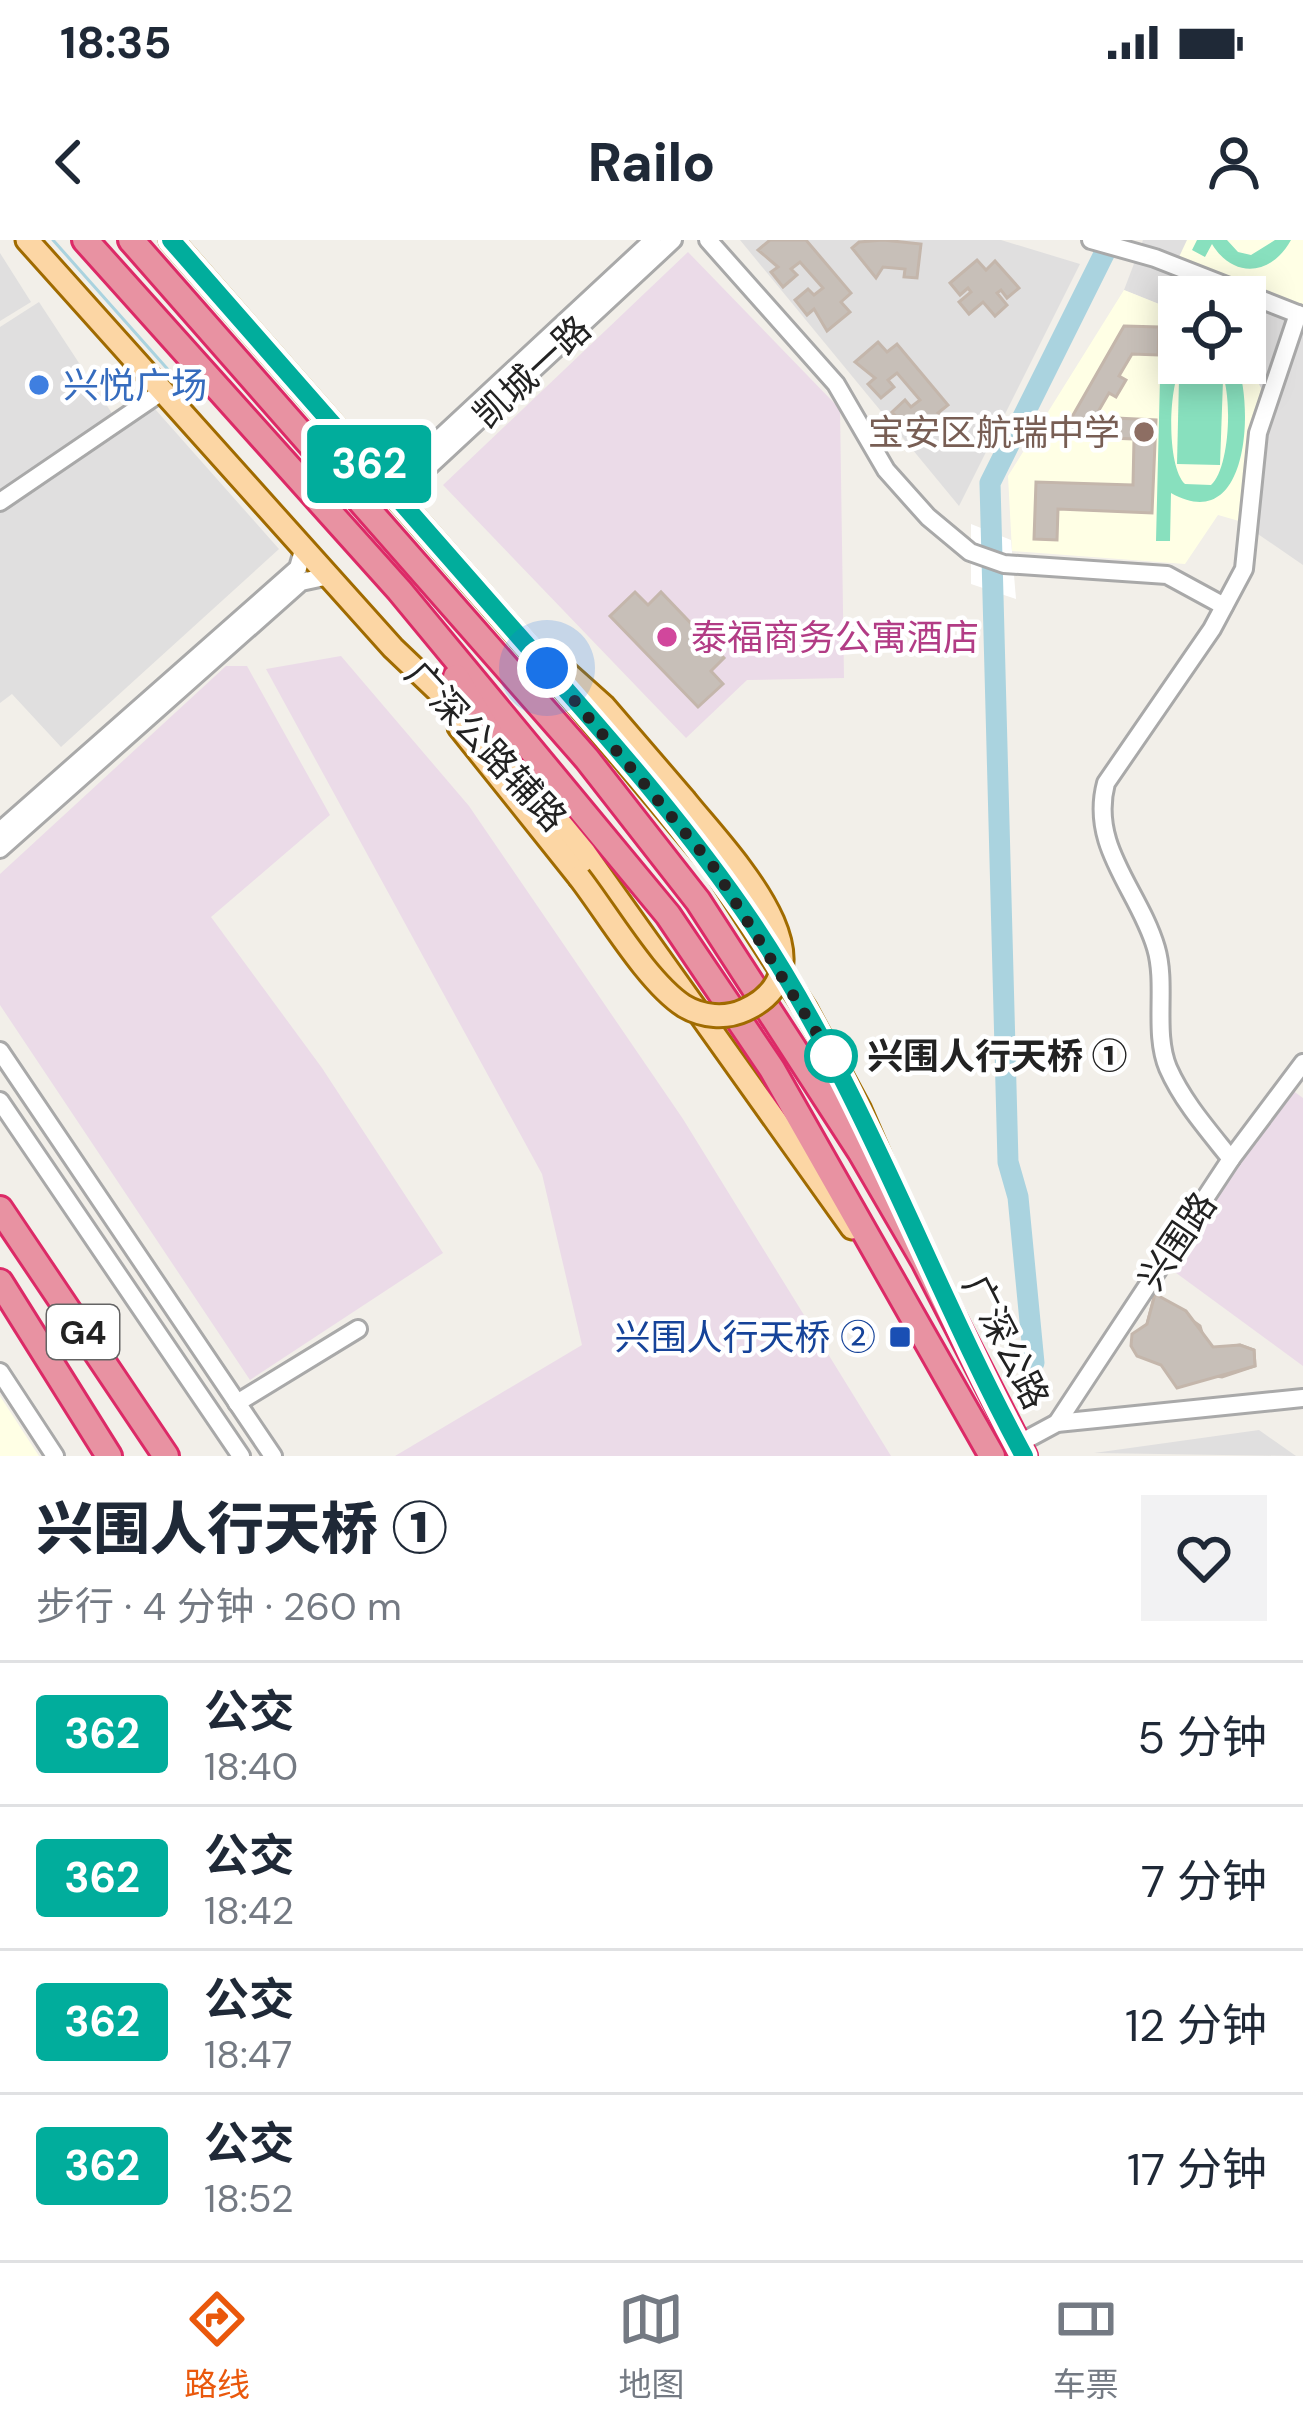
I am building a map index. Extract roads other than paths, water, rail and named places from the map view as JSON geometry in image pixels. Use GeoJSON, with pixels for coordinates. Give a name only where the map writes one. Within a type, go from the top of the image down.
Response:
{"type":"FeatureCollection","features":[{"type":"Feature","properties":{"kind":"highway","name":"广深公路"},"geometry":{"type":"LineString","coordinates":[[81,240],[399,590],[613,845],[703,964],[772,1069],[992,1456]]}},
{"type":"Feature","properties":{"kind":"highway","name":"广深公路"},"geometry":{"type":"LineString","coordinates":[[131,240],[531,694],[655,844],[802,1057],[924,1261],[1021,1450]]}},
{"type":"Feature","properties":{"kind":"highway"},"geometry":{"type":"LineString","coordinates":[[399,590],[499,749]]}},
{"type":"Feature","properties":{"kind":"highway","name":"G4"},"geometry":{"type":"LineString","coordinates":[[0,1209],[166,1456]]}},
{"type":"Feature","properties":{"kind":"highway","name":"G4"},"geometry":{"type":"LineString","coordinates":[[0,1282],[109,1456]]}},
{"type":"Feature","properties":{"kind":"main road","name":"广深公路辅路"},"geometry":{"type":"LineString","coordinates":[[27,240],[393,648],[499,749],[585,853],[898,1290]]}},
{"type":"Feature","properties":{"kind":"main road"},"geometry":{"type":"LineString","coordinates":[[172,240],[643,780],[755,927],[860,1110],[924,1261]]}},
{"type":"Feature","properties":{"kind":"main road"},"geometry":{"type":"LineString","coordinates":[[393,648],[682,1004],[713,1016],[756,1004],[781,968],[777,924],[684,799],[604,706],[499,613]]}},
{"type":"Feature","properties":{"kind":"street","name":"凯城一路"},"geometry":{"type":"LineString","coordinates":[[364,458],[392,467],[416,461],[652,240]]}},
{"type":"Feature","properties":{"kind":"street","name":"凯城一路"},"geometry":{"type":"LineString","coordinates":[[412,512],[411,489],[421,474],[673,240]]}},
{"type":"Feature","properties":{"kind":"street"},"geometry":{"type":"LineString","coordinates":[[708,240],[836,384],[886,470],[928,517],[970,552],[1013,565],[1167,575],[1224,606]]}},
{"type":"Feature","properties":{"kind":"street"},"geometry":{"type":"LineString","coordinates":[[1091,240],[1140,251],[1300,315],[1258,433],[1244,568],[1224,606],[1106,783],[1100,805],[1112,862],[1157,950],[1165,1061],[1183,1098],[1232,1160]]}},
{"type":"Feature","properties":{"kind":"street"},"geometry":{"type":"LineString","coordinates":[[0,502],[163,391]]}},
{"type":"Feature","properties":{"kind":"street"},"geometry":{"type":"LineString","coordinates":[[0,831],[298,568],[304,547]]}},
{"type":"Feature","properties":{"kind":"street"},"geometry":{"type":"LineString","coordinates":[[0,849],[301,582],[329,576]]}},
{"type":"Feature","properties":{"kind":"street"},"geometry":{"type":"LineString","coordinates":[[0,1051],[273,1456]]}},
{"type":"Feature","properties":{"kind":"street","name":"兴围路"},"geometry":{"type":"LineString","coordinates":[[1057,1423],[1232,1160],[1297,1084],[1303,1063]]}},
{"type":"Feature","properties":{"kind":"street"},"geometry":{"type":"LineString","coordinates":[[0,1101],[241,1456]]}},
{"type":"Feature","properties":{"kind":"street"},"geometry":{"type":"LineString","coordinates":[[237,1403],[358,1329]]}},
{"type":"Feature","properties":{"kind":"street"},"geometry":{"type":"LineString","coordinates":[[0,1372],[55,1456]]}},
{"type":"Feature","properties":{"kind":"street"},"geometry":{"type":"LineString","coordinates":[[1021,1450],[1057,1423],[1303,1398]]}},
{"type":"Feature","properties":{"kind":"waterway"},"geometry":{"type":"LineString","coordinates":[[53,240],[179,382]]}},
{"type":"Feature","properties":{"kind":"waterway"},"geometry":{"type":"LineString","coordinates":[[1034,1363],[1018,1197],[1008,1162],[990,483],[1111,240]]}},
{"type":"Feature","properties":{"kind":"place","name":"兴悦广场"},"geometry":{"type":"Point","coordinates":[39,385]}},
{"type":"Feature","properties":{"kind":"place","name":"宝安区航瑞中学"},"geometry":{"type":"Point","coordinates":[1144,432]}},
{"type":"Feature","properties":{"kind":"place","name":"泰福商务公寓酒店"},"geometry":{"type":"Point","coordinates":[667,637]}},
{"type":"Feature","properties":{"kind":"place","name":"兴围人行天桥 ①"},"geometry":{"type":"Point","coordinates":[831,1056]}},
{"type":"Feature","properties":{"kind":"place","name":"兴围人行天桥 ②"},"geometry":{"type":"Point","coordinates":[900,1337]}}]}
